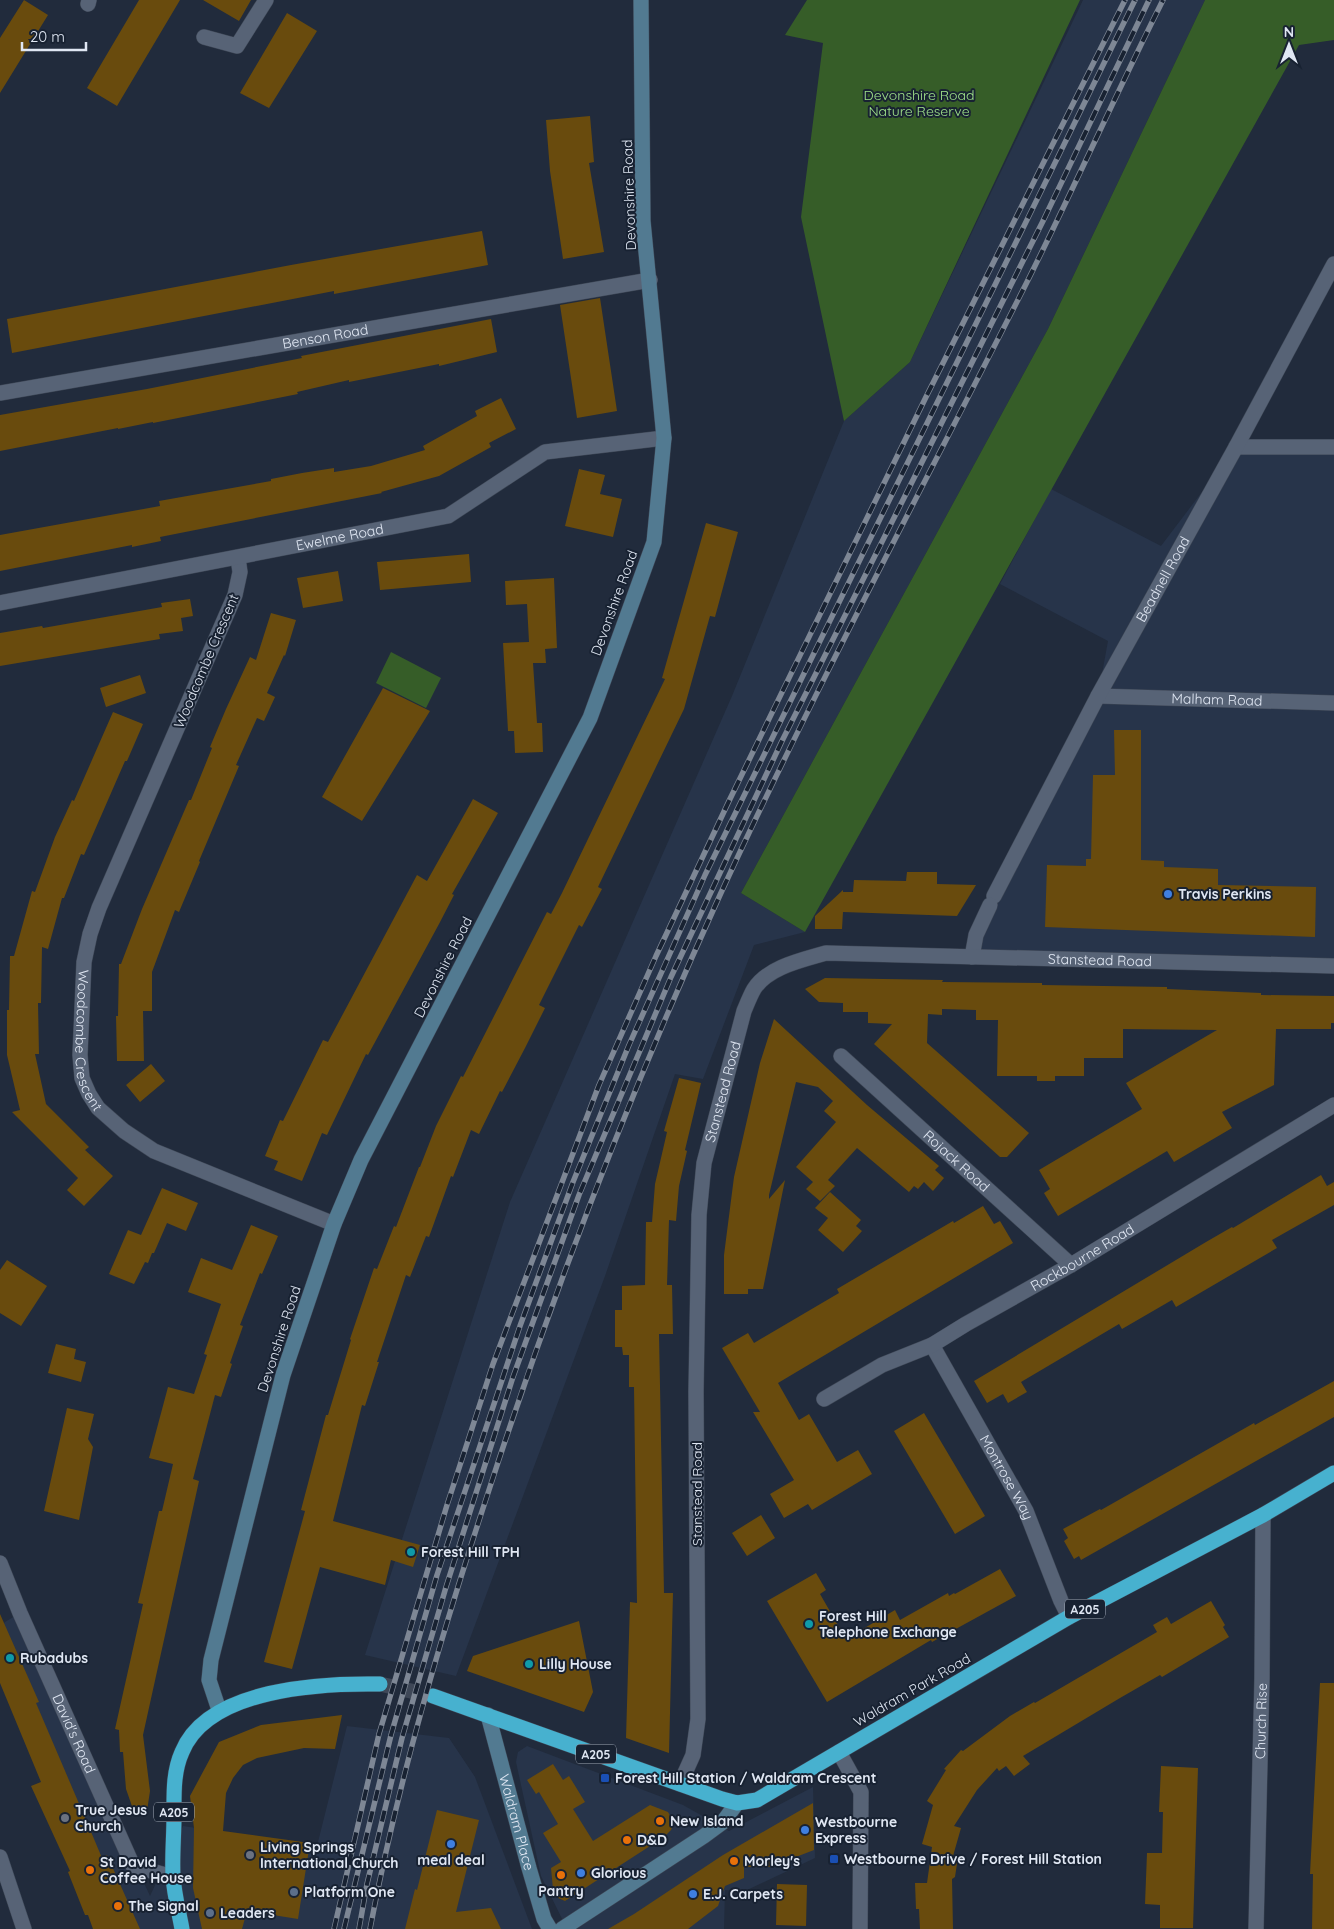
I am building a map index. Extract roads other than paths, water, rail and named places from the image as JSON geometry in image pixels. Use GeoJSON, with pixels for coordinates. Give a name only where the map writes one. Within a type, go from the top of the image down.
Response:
{"type":"FeatureCollection","features":[{"type":"Feature","properties":{"kind":"highway","name":"Waldram Park Road"},"geometry":{"type":"LineString","coordinates":[[737,1803],[756,1800],[1069,1617],[1263,1515],[1334,1473]]}},
{"type":"Feature","properties":{"kind":"highway","name":"A205"},"geometry":{"type":"LineString","coordinates":[[182,1929],[173,1877],[174,1789],[182,1751],[193,1733],[219,1710],[252,1698],[296,1689],[380,1684]]}},
{"type":"Feature","properties":{"kind":"highway","name":"A205"},"geometry":{"type":"LineString","coordinates":[[433,1696],[737,1803]]}},
{"type":"Feature","properties":{"kind":"street"},"geometry":{"type":"LineString","coordinates":[[204,37],[237,46],[266,0]]}},
{"type":"Feature","properties":{"kind":"street","name":"Devonshire Road"},"geometry":{"type":"LineString","coordinates":[[219,1710],[209,1680],[211,1660],[283,1375],[334,1224],[361,1160],[590,718],[654,542],[664,438],[643,221],[641,0]]}},
{"type":"Feature","properties":{"kind":"street","name":"Beadnell Road"},"geometry":{"type":"LineString","coordinates":[[972,957],[976,935],[992,900],[1098,696],[1236,447],[1334,264]]}},
{"type":"Feature","properties":{"kind":"street","name":"Benson Road"},"geometry":{"type":"LineString","coordinates":[[0,393],[650,280]]}},
{"type":"Feature","properties":{"kind":"street","name":"Ewelme Road"},"geometry":{"type":"LineString","coordinates":[[0,603],[448,516],[545,452],[664,438]]}},
{"type":"Feature","properties":{"kind":"street"},"geometry":{"type":"LineString","coordinates":[[1236,447],[1334,447]]}},
{"type":"Feature","properties":{"kind":"street","name":"Woodcombe Crescent"},"geometry":{"type":"LineString","coordinates":[[238,558],[240,572],[236,595],[99,908],[90,934],[84,962],[80,1017],[82,1078],[98,1108],[124,1131],[154,1151],[334,1224]]}},
{"type":"Feature","properties":{"kind":"street","name":"Malham Road"},"geometry":{"type":"LineString","coordinates":[[1098,696],[1334,703]]}},
{"type":"Feature","properties":{"kind":"street","name":"Stanstead Road"},"geometry":{"type":"LineString","coordinates":[[680,1784],[693,1755],[698,1719],[696,1320],[699,1215],[704,1163],[744,1011],[754,989],[766,976],[826,953],[1334,966]]}},
{"type":"Feature","properties":{"kind":"street","name":"Rojack Road"},"geometry":{"type":"LineString","coordinates":[[842,1056],[1072,1265]]}},
{"type":"Feature","properties":{"kind":"street","name":"Rockbourne Road"},"geometry":{"type":"LineString","coordinates":[[824,1399],[882,1365],[932,1346],[966,1324],[1072,1265],[1334,1105]]}},
{"type":"Feature","properties":{"kind":"street","name":"Montrose Way"},"geometry":{"type":"LineString","coordinates":[[932,1346],[1026,1511],[1069,1617]]}},
{"type":"Feature","properties":{"kind":"street","name":"Church Rise"},"geometry":{"type":"LineString","coordinates":[[1256,1929],[1262,1678],[1263,1515]]}},
{"type":"Feature","properties":{"kind":"street","name":"David's Road"},"geometry":{"type":"LineString","coordinates":[[0,1563],[20,1613],[133,1866],[173,1877]]}},
{"type":"Feature","properties":{"kind":"street","name":"Waldram Place"},"geometry":{"type":"LineString","coordinates":[[488,1715],[528,1868],[544,1918],[550,1929]]}},
{"type":"Feature","properties":{"kind":"street"},"geometry":{"type":"LineString","coordinates":[[839,1752],[861,1792],[860,1929]]}},
{"type":"Feature","properties":{"kind":"street"},"geometry":{"type":"LineString","coordinates":[[562,1929],[704,1836],[723,1822],[737,1803]]}},
{"type":"Feature","properties":{"kind":"street"},"geometry":{"type":"LineString","coordinates":[[0,1857],[24,1929]]}},
{"type":"Feature","properties":{"kind":"tunnel"},"geometry":{"type":"LineString","coordinates":[[380,1684],[433,1696]]}},
{"type":"Feature","properties":{"kind":"railway"},"geometry":{"type":"LineString","coordinates":[[334,1929],[379,1734],[447,1505],[493,1364],[599,1085],[656,956],[729,801],[926,397],[1125,0]]}},
{"type":"Feature","properties":{"kind":"railway"},"geometry":{"type":"LineString","coordinates":[[344,1929],[391,1735],[437,1575],[520,1326],[573,1182],[629,1045],[705,875],[1135,0]]}},
{"type":"Feature","properties":{"kind":"railway"},"geometry":{"type":"LineString","coordinates":[[359,1929],[367,1884],[402,1738],[446,1587],[513,1377],[579,1195],[671,977],[782,741],[1043,221],[1149,0]]}},
{"type":"Feature","properties":{"kind":"railway"},"geometry":{"type":"LineString","coordinates":[[370,1929],[407,1764],[437,1655],[488,1493],[567,1266],[655,1042],[720,895],[793,741],[1026,284],[1163,0]]}},
{"type":"Feature","properties":{"kind":"place","name":"Travis Perkins"},"geometry":{"type":"Point","coordinates":[1168,894]}},
{"type":"Feature","properties":{"kind":"place","name":"Forest Hill TPH"},"geometry":{"type":"Point","coordinates":[411,1552]}},
{"type":"Feature","properties":{"kind":"place","name":"Forest Hill Telephone Exchange"},"geometry":{"type":"Point","coordinates":[809,1624]}},
{"type":"Feature","properties":{"kind":"place","name":"Rubadubs"},"geometry":{"type":"Point","coordinates":[10,1658]}},
{"type":"Feature","properties":{"kind":"place","name":"Lilly House"},"geometry":{"type":"Point","coordinates":[529,1664]}},
{"type":"Feature","properties":{"kind":"place","name":"Forest Hill Station / Waldram Crescent"},"geometry":{"type":"Point","coordinates":[605,1778]}},
{"type":"Feature","properties":{"kind":"place","name":"True Jesus Church"},"geometry":{"type":"Point","coordinates":[65,1818]}},
{"type":"Feature","properties":{"kind":"place","name":"New Island"},"geometry":{"type":"Point","coordinates":[660,1821]}},
{"type":"Feature","properties":{"kind":"place","name":"Westbourne Express"},"geometry":{"type":"Point","coordinates":[805,1830]}},
{"type":"Feature","properties":{"kind":"place","name":"D&D"},"geometry":{"type":"Point","coordinates":[627,1840]}},
{"type":"Feature","properties":{"kind":"place","name":"meal deal"},"geometry":{"type":"Point","coordinates":[451,1844]}},
{"type":"Feature","properties":{"kind":"place","name":"Living Springs International Church"},"geometry":{"type":"Point","coordinates":[250,1855]}},
{"type":"Feature","properties":{"kind":"place","name":"Westbourne Drive / Forest Hill Station"},"geometry":{"type":"Point","coordinates":[834,1859]}},
{"type":"Feature","properties":{"kind":"place","name":"Morley's"},"geometry":{"type":"Point","coordinates":[734,1861]}},
{"type":"Feature","properties":{"kind":"place","name":"St David Coffee House"},"geometry":{"type":"Point","coordinates":[90,1870]}},
{"type":"Feature","properties":{"kind":"place","name":"Glorious"},"geometry":{"type":"Point","coordinates":[581,1873]}},
{"type":"Feature","properties":{"kind":"place","name":"Pantry"},"geometry":{"type":"Point","coordinates":[561,1875]}},
{"type":"Feature","properties":{"kind":"place","name":"Platform One"},"geometry":{"type":"Point","coordinates":[294,1892]}},
{"type":"Feature","properties":{"kind":"place","name":"E.J. Carpets"},"geometry":{"type":"Point","coordinates":[693,1894]}},
{"type":"Feature","properties":{"kind":"place","name":"The Signal"},"geometry":{"type":"Point","coordinates":[118,1906]}},
{"type":"Feature","properties":{"kind":"place","name":"Leaders"},"geometry":{"type":"Point","coordinates":[210,1913]}},
{"type":"Feature","properties":{"kind":"park label","name":"Devonshire Road Nature Reserve"},"geometry":{"type":"Point","coordinates":[919,104]}}]}
